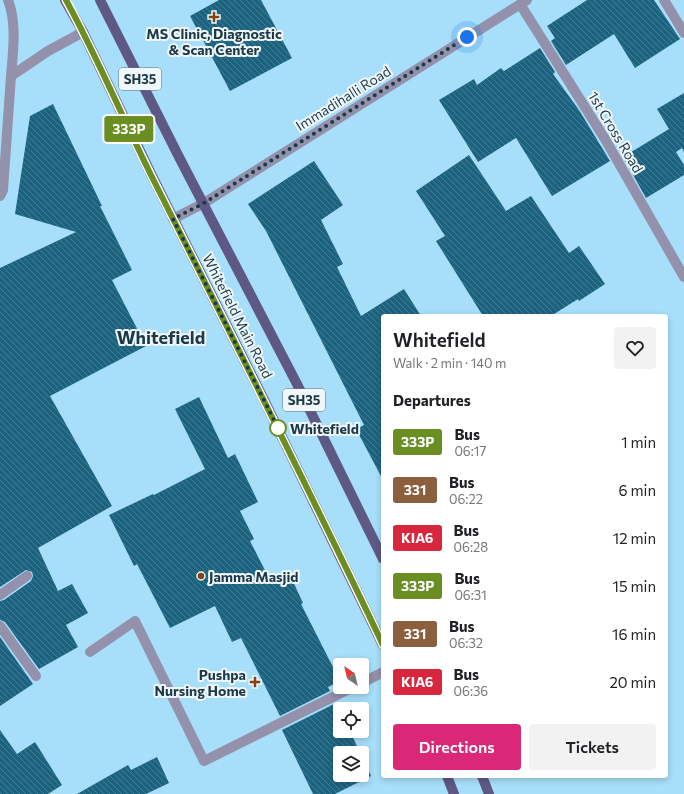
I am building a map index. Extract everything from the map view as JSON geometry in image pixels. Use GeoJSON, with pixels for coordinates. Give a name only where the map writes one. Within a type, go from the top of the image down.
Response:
{"type":"FeatureCollection","features":[{"type":"Feature","properties":{"kind":"main road","name":"Whitefield Main Road"},"geometry":{"type":"LineString","coordinates":[[66,0],[83,32],[173,219],[265,402],[381,641]]}},
{"type":"Feature","properties":{"kind":"main road","name":"Whitefield Main Road"},"geometry":{"type":"LineString","coordinates":[[100,0],[297,384],[381,554]]}},
{"type":"Feature","properties":{"kind":"main road"},"geometry":{"type":"LineString","coordinates":[[450,778],[454,794]]}},
{"type":"Feature","properties":{"kind":"main road"},"geometry":{"type":"LineString","coordinates":[[483,778],[489,794]]}},
{"type":"Feature","properties":{"kind":"street"},"geometry":{"type":"LineString","coordinates":[[0,196],[3,190],[13,50],[12,11],[8,0]]}},
{"type":"Feature","properties":{"kind":"street"},"geometry":{"type":"LineString","coordinates":[[664,0],[684,33]]}},
{"type":"Feature","properties":{"kind":"street","name":"Immadihalli Road"},"geometry":{"type":"LineString","coordinates":[[173,219],[204,203],[524,2]]}},
{"type":"Feature","properties":{"kind":"street","name":"1st Cross Road"},"geometry":{"type":"LineString","coordinates":[[524,2],[684,277]]}},
{"type":"Feature","properties":{"kind":"street"},"geometry":{"type":"LineString","coordinates":[[11,76],[48,51],[83,32]]}},
{"type":"Feature","properties":{"kind":"street"},"geometry":{"type":"LineString","coordinates":[[0,595],[27,576]]}},
{"type":"Feature","properties":{"kind":"street"},"geometry":{"type":"LineString","coordinates":[[90,652],[135,621],[204,761],[339,694]]}},
{"type":"Feature","properties":{"kind":"street"},"geometry":{"type":"LineString","coordinates":[[0,626],[36,676]]}},
{"type":"Feature","properties":{"kind":"street"},"geometry":{"type":"LineString","coordinates":[[369,679],[381,673]]}},
{"type":"Feature","properties":{"kind":"building"},"geometry":{"type":"Polygon","coordinates":[[[219,0],[261,0],[292,58],[230,91],[190,16],[219,0]]]}},
{"type":"Feature","properties":{"kind":"building"},"geometry":{"type":"Polygon","coordinates":[[[587,0],[654,0],[680,39],[635,68],[614,34],[566,65],[551,41],[555,38],[547,26],[587,0]]]}},
{"type":"Feature","properties":{"kind":"building"},"geometry":{"type":"Polygon","coordinates":[[[540,48],[555,72],[553,74],[579,110],[610,161],[552,196],[516,138],[478,162],[439,100],[474,79],[477,85],[501,68],[504,71],[540,48]]]}},
{"type":"Feature","properties":{"kind":"building"},"geometry":{"type":"Polygon","coordinates":[[[684,93],[684,152],[682,148],[676,152],[684,165],[684,175],[646,198],[623,157],[669,129],[657,109],[684,93]]]}},
{"type":"Feature","properties":{"kind":"building"},"geometry":{"type":"Polygon","coordinates":[[[53,104],[102,206],[100,206],[132,270],[112,280],[146,346],[50,396],[112,506],[38,548],[58,591],[72,584],[88,613],[66,625],[78,647],[39,669],[5,622],[0,620],[0,601],[4,600],[31,581],[33,576],[32,572],[26,570],[0,587],[0,268],[76,232],[15,214],[30,116],[53,104]]]}},
{"type":"Feature","properties":{"kind":"building"},"geometry":{"type":"Polygon","coordinates":[[[469,155],[506,211],[531,196],[569,253],[579,246],[605,284],[579,301],[578,299],[554,314],[482,314],[436,241],[445,236],[416,191],[469,155]]]}},
{"type":"Feature","properties":{"kind":"building"},"geometry":{"type":"Polygon","coordinates":[[[314,161],[343,205],[321,220],[343,264],[337,267],[361,316],[404,289],[420,314],[381,314],[381,476],[356,429],[364,425],[266,231],[248,204],[314,161]]]}},
{"type":"Feature","properties":{"kind":"building"},"geometry":{"type":"Polygon","coordinates":[[[199,397],[228,458],[235,454],[258,502],[240,511],[254,539],[250,541],[272,584],[290,575],[303,603],[301,604],[333,667],[333,684],[328,687],[330,691],[280,716],[241,638],[232,642],[215,606],[170,628],[137,564],[134,566],[109,515],[153,494],[154,495],[205,469],[175,409],[199,397]]]}},
{"type":"Feature","properties":{"kind":"building"},"geometry":{"type":"Polygon","coordinates":[[[0,637],[33,684],[0,706],[0,637]]]}},
{"type":"Feature","properties":{"kind":"building"},"geometry":{"type":"Polygon","coordinates":[[[333,704],[333,738],[353,738],[357,746],[333,746],[333,782],[359,782],[335,794],[313,794],[282,730],[333,704]]]}},
{"type":"Feature","properties":{"kind":"building"},"geometry":{"type":"Polygon","coordinates":[[[0,730],[17,754],[35,742],[62,785],[48,794],[0,794],[0,730]]]}},
{"type":"Feature","properties":{"kind":"building"},"geometry":{"type":"Polygon","coordinates":[[[157,757],[169,783],[146,794],[77,794],[128,765],[131,770],[157,757]]]}},
{"type":"Feature","properties":{"kind":"bus line","name":"333P"},"geometry":{"type":"LineString","coordinates":[[66,0],[265,402],[381,641]]}},
{"type":"Feature","properties":{"kind":"place","name":"MS Clinic, Diagnostic & Scan Center"},"geometry":{"type":"Point","coordinates":[214,17]}},
{"type":"Feature","properties":{"kind":"place","name":"Whitefield"},"geometry":{"type":"Point","coordinates":[278,428]}},
{"type":"Feature","properties":{"kind":"place","name":"Jamma Masjid"},"geometry":{"type":"Point","coordinates":[201,576]}},
{"type":"Feature","properties":{"kind":"place","name":"Pushpa Nursing Home"},"geometry":{"type":"Point","coordinates":[255,682]}},
{"type":"Feature","properties":{"kind":"district","name":"Whitefield"},"geometry":{"type":"Point","coordinates":[161,337]}},
{"type":"Feature","properties":{"kind":"route"},"geometry":{"type":"LineString","coordinates":[[278,428],[279,430],[173,219],[204,203],[467,37]]}}]}
